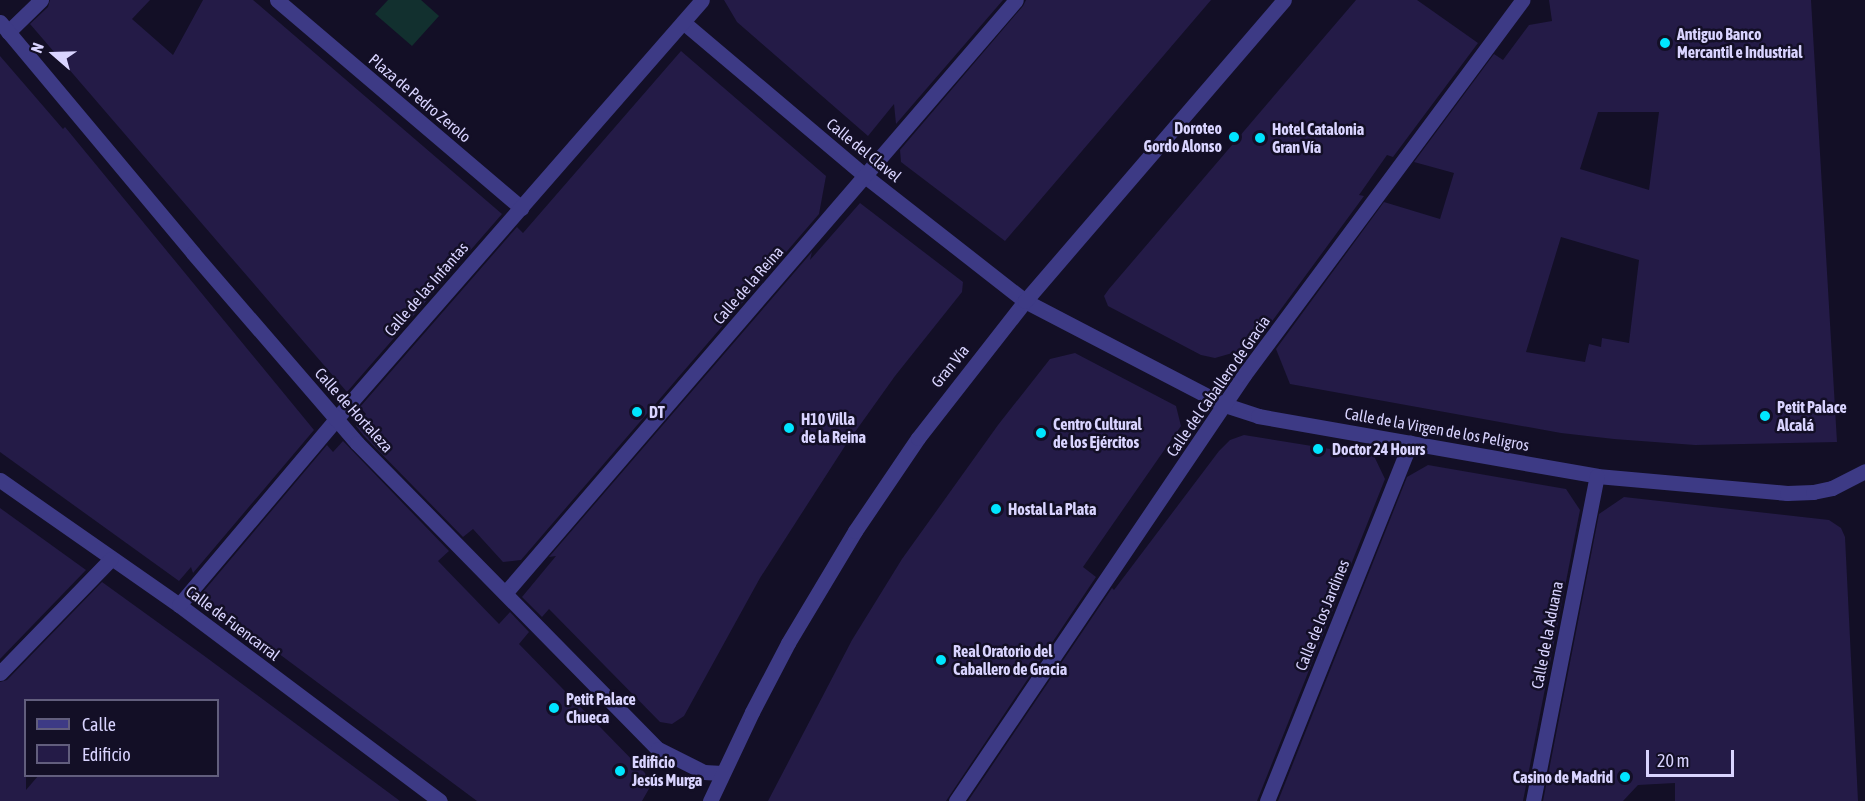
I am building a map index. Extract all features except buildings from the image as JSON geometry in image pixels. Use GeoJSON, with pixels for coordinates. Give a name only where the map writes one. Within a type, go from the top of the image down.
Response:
{"type":"FeatureCollection","features":[{"type":"Feature","properties":{"kind":"street"},"geometry":{"type":"LineString","coordinates":[[4,27],[41,0]]}},
{"type":"Feature","properties":{"kind":"street","name":"Plaza de Pedro Zerolo"},"geometry":{"type":"LineString","coordinates":[[277,0],[521,208]]}},
{"type":"Feature","properties":{"kind":"street","name":"Calle de la Reina"},"geometry":{"type":"LineString","coordinates":[[506,592],[1016,0]]}},
{"type":"Feature","properties":{"kind":"street","name":"Gran Vía"},"geometry":{"type":"LineString","coordinates":[[710,801],[788,643],[855,531],[918,438],[1025,301],[1284,0]]}},
{"type":"Feature","properties":{"kind":"street","name":"Calle del Caballero de Gracia"},"geometry":{"type":"LineString","coordinates":[[956,801],[1244,375],[1522,0]]}},
{"type":"Feature","properties":{"kind":"street","name":"Calle de las Infantas"},"geometry":{"type":"LineString","coordinates":[[179,605],[336,419],[700,1]]}},
{"type":"Feature","properties":{"kind":"street","name":"Calle del Clavel"},"geometry":{"type":"LineString","coordinates":[[683,22],[865,176],[1025,301]]}},
{"type":"Feature","properties":{"kind":"street","name":"Calle de Hortaleza"},"geometry":{"type":"LineString","coordinates":[[4,27],[193,254],[336,419],[658,749],[704,772],[722,773]]}},
{"type":"Feature","properties":{"kind":"street","name":"Calle de la Virgen de los Peligros"},"geometry":{"type":"LineString","coordinates":[[1025,301],[1225,405],[1258,416],[1597,476],[1804,492],[1832,488],[1865,471]]}},
{"type":"Feature","properties":{"kind":"street","name":"Calle de los Jardines"},"geometry":{"type":"LineString","coordinates":[[1267,801],[1410,443]]}},
{"type":"Feature","properties":{"kind":"street","name":"Calle de la Aduana"},"geometry":{"type":"LineString","coordinates":[[1533,801],[1597,476]]}},
{"type":"Feature","properties":{"kind":"street","name":"Calle de Fuencarral"},"geometry":{"type":"LineString","coordinates":[[0,480],[179,605],[440,801]]}},
{"type":"Feature","properties":{"kind":"street"},"geometry":{"type":"LineString","coordinates":[[0,673],[111,559]]}},
{"type":"Feature","properties":{"kind":"green space"},"geometry":{"type":"Polygon","coordinates":[[[388,0],[421,0],[439,16],[412,46],[375,14],[388,0]]]}},
{"type":"Feature","properties":{"kind":"place","name":"Antiguo Banco Mercantil e Industrial"},"geometry":{"type":"Point","coordinates":[1665,43]}},
{"type":"Feature","properties":{"kind":"place","name":"Doroteo Gordo Alonso"},"geometry":{"type":"Point","coordinates":[1234,137]}},
{"type":"Feature","properties":{"kind":"place","name":"Hotel Catalonia Gran Vía"},"geometry":{"type":"Point","coordinates":[1260,138]}},
{"type":"Feature","properties":{"kind":"place","name":"DT"},"geometry":{"type":"Point","coordinates":[637,412]}},
{"type":"Feature","properties":{"kind":"place","name":"Petit Palace Alcalá"},"geometry":{"type":"Point","coordinates":[1765,416]}},
{"type":"Feature","properties":{"kind":"place","name":"H10 Villa de la Reina"},"geometry":{"type":"Point","coordinates":[789,428]}},
{"type":"Feature","properties":{"kind":"place","name":"Centro Cultural de los Ejércitos"},"geometry":{"type":"Point","coordinates":[1041,433]}},
{"type":"Feature","properties":{"kind":"place","name":"Doctor 24 Hours"},"geometry":{"type":"Point","coordinates":[1318,449]}},
{"type":"Feature","properties":{"kind":"place","name":"Hostal La Plata"},"geometry":{"type":"Point","coordinates":[996,509]}},
{"type":"Feature","properties":{"kind":"place","name":"Real Oratorio del Caballero de Gracia"},"geometry":{"type":"Point","coordinates":[941,660]}},
{"type":"Feature","properties":{"kind":"place","name":"Petit Palace Chueca"},"geometry":{"type":"Point","coordinates":[554,708]}},
{"type":"Feature","properties":{"kind":"place","name":"Edificio Jesús Murga"},"geometry":{"type":"Point","coordinates":[620,771]}},
{"type":"Feature","properties":{"kind":"place","name":"Casino de Madrid"},"geometry":{"type":"Point","coordinates":[1625,777]}}]}
